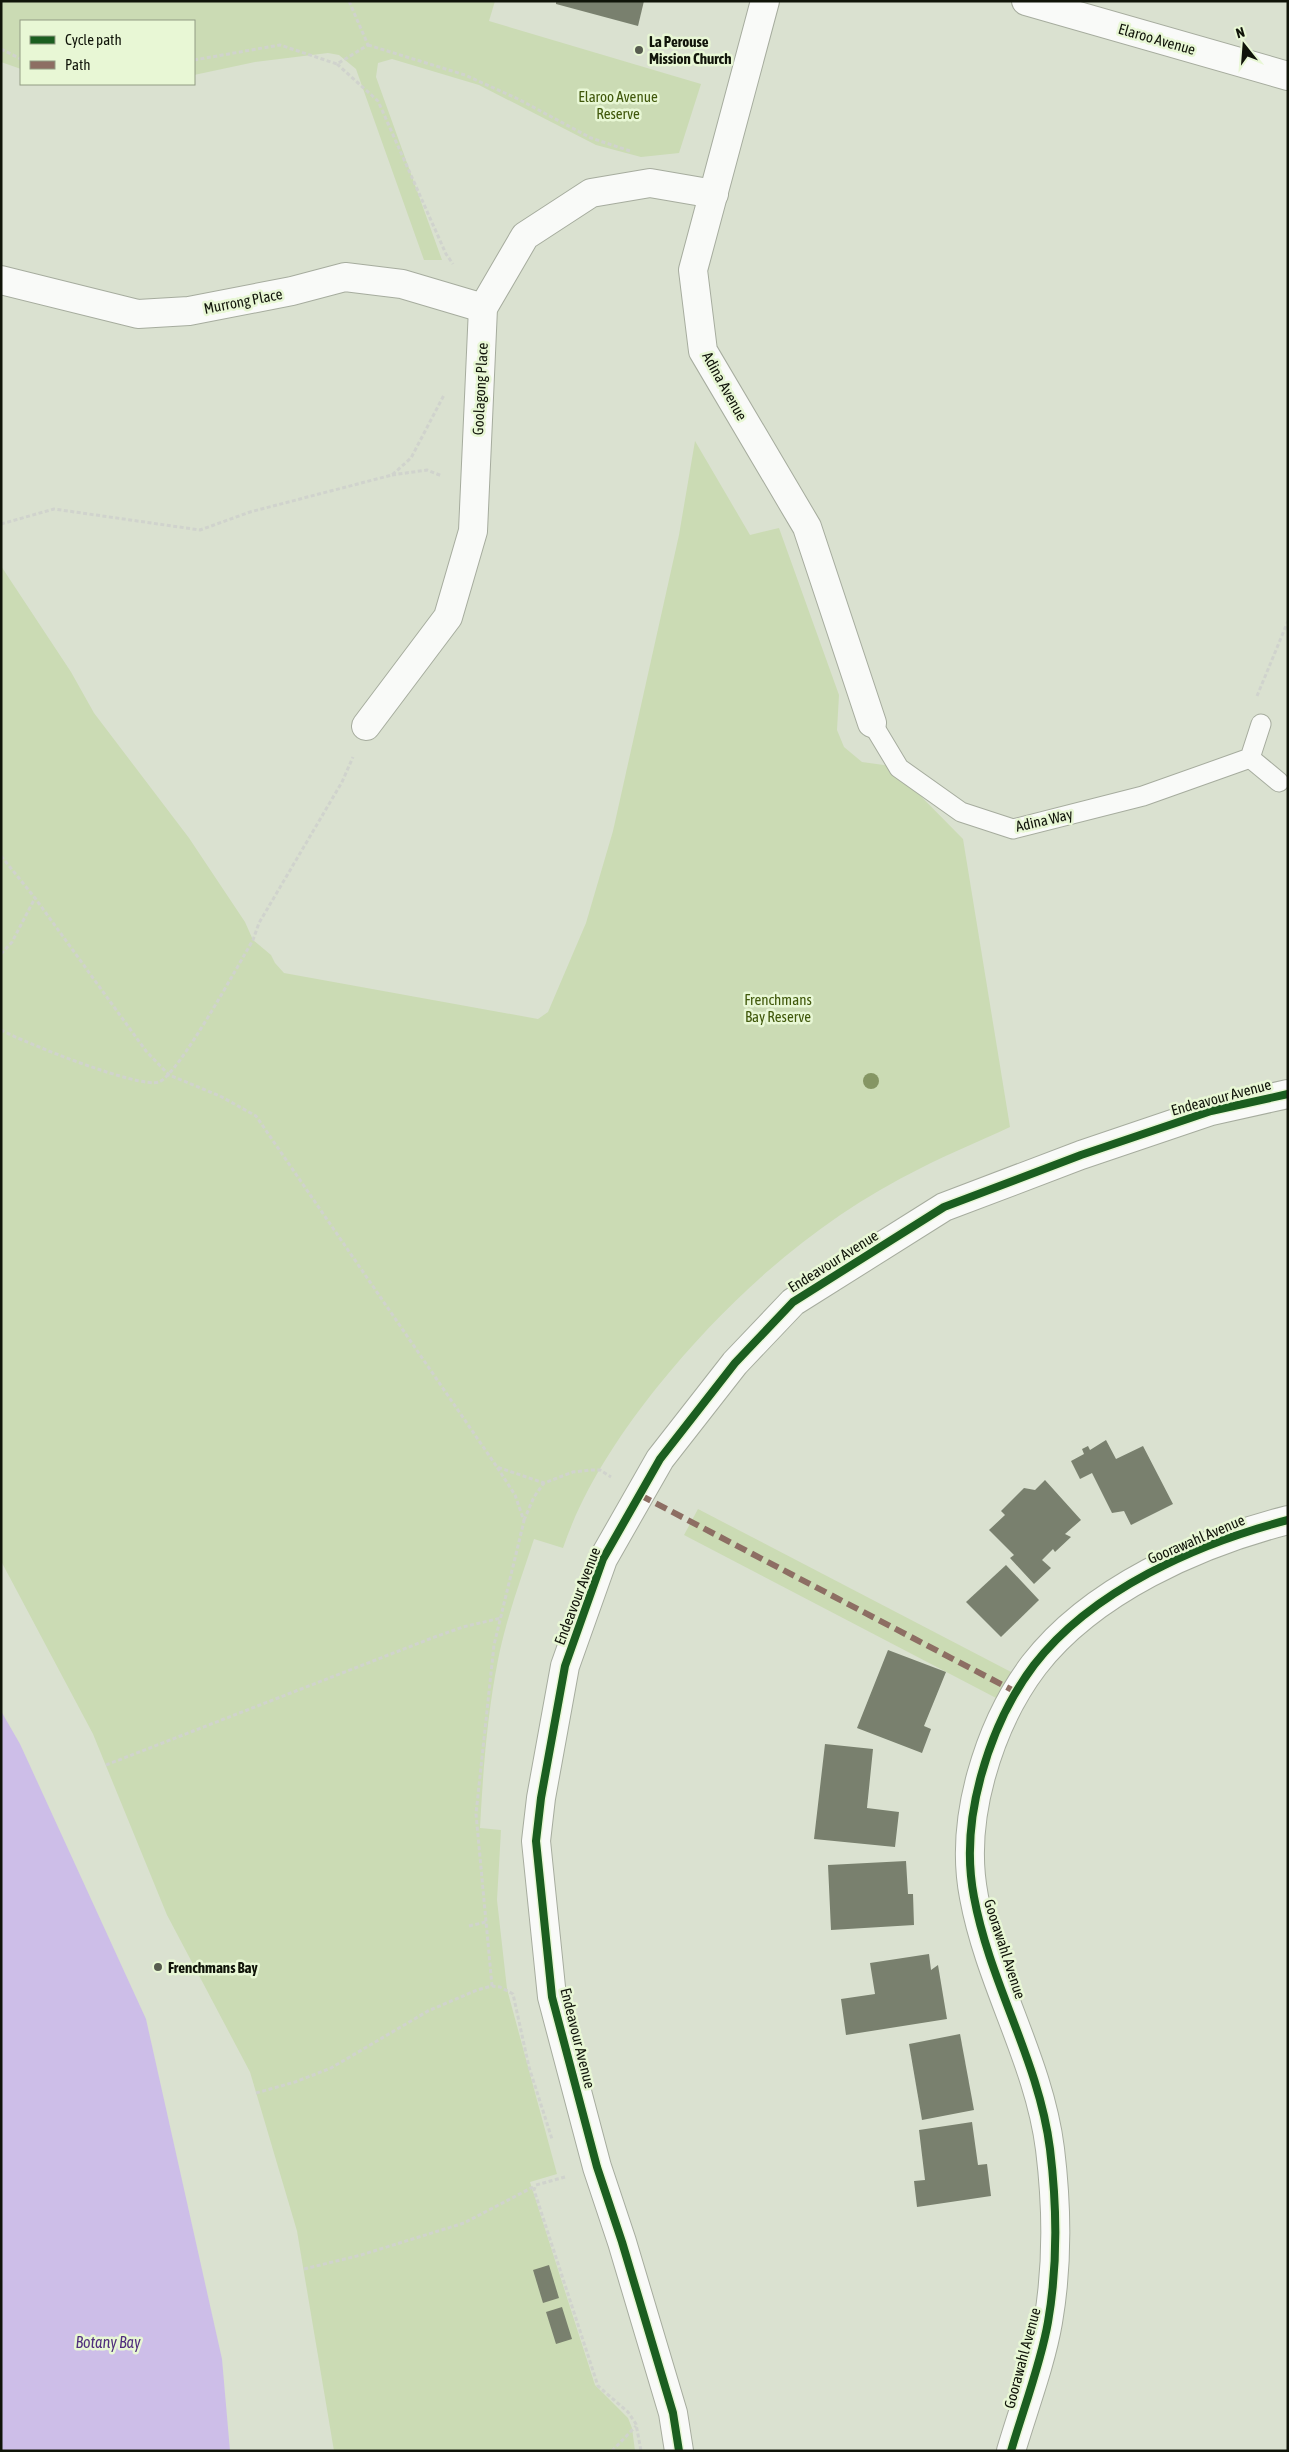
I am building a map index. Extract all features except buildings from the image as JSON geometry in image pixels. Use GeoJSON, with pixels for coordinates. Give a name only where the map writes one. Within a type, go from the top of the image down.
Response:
{"type":"FeatureCollection","features":[{"type":"Feature","properties":{"kind":"street","name":"Adina Avenue"},"geometry":{"type":"LineString","coordinates":[[766,1],[693,270],[703,351],[807,527],[872,723]]}},
{"type":"Feature","properties":{"kind":"street","name":"Elaroo Avenue"},"geometry":{"type":"LineString","coordinates":[[1026,1],[1288,76]]}},
{"type":"Feature","properties":{"kind":"street","name":"Goolagong Place"},"geometry":{"type":"LineString","coordinates":[[366,726],[448,617],[473,531],[483,308],[525,236],[591,193],[650,183],[714,194]]}},
{"type":"Feature","properties":{"kind":"street","name":"Murrong Place"},"geometry":{"type":"LineString","coordinates":[[1,280],[138,314],[189,311],[292,291],[345,277],[402,284],[483,308]]}},
{"type":"Feature","properties":{"kind":"street","name":"Endeavour Avenue"},"geometry":{"type":"LineString","coordinates":[[679,2451],[673,2413],[622,2242],[597,2167],[552,1997],[536,1841],[540,1798],[565,1666],[603,1559],[660,1459],[735,1363],[793,1302],[944,1207],[1081,1155],[1210,1111],[1288,1094]]}},
{"type":"Feature","properties":{"kind":"street","name":"Goorawahl Avenue"},"geometry":{"type":"LineString","coordinates":[[1011,2451],[1047,2325],[1055,2256],[1056,2215],[1045,2112],[988,1948],[974,1897],[969,1849],[970,1834],[975,1798],[983,1769],[1007,1706],[1019,1686],[1053,1644],[1075,1623],[1125,1588],[1174,1560],[1228,1538],[1288,1520]]}},
{"type":"Feature","properties":{"kind":"lane","name":"Adina Way"},"geometry":{"type":"LineString","coordinates":[[872,723],[898,768],[961,812],[1013,829],[1143,796],[1250,758]]}},
{"type":"Feature","properties":{"kind":"lane"},"geometry":{"type":"LineString","coordinates":[[1261,724],[1250,758],[1279,782]]}},
{"type":"Feature","properties":{"kind":"path"},"geometry":{"type":"LineString","coordinates":[[349,1],[368,45]]}},
{"type":"Feature","properties":{"kind":"path"},"geometry":{"type":"LineString","coordinates":[[195,60],[280,45],[337,64],[378,101],[446,254],[483,308]]}},
{"type":"Feature","properties":{"kind":"path"},"geometry":{"type":"LineString","coordinates":[[337,64],[368,45],[465,74],[518,99],[591,138],[638,153]]}},
{"type":"Feature","properties":{"kind":"path"},"geometry":{"type":"LineString","coordinates":[[1,49],[20,58]]}},
{"type":"Feature","properties":{"kind":"path"},"geometry":{"type":"LineString","coordinates":[[392,475],[410,458],[446,390],[481,361]]}},
{"type":"Feature","properties":{"kind":"path"},"geometry":{"type":"LineString","coordinates":[[1,524],[54,509],[200,530],[250,512],[392,475],[428,470],[475,489]]}},
{"type":"Feature","properties":{"kind":"path"},"geometry":{"type":"LineString","coordinates":[[1261,724],[1257,694],[1288,621]]}},
{"type":"Feature","properties":{"kind":"path"},"geometry":{"type":"LineString","coordinates":[[1,1030],[59,1056],[141,1081],[157,1083],[169,1075],[182,1059],[253,940],[259,923],[342,782]]}},
{"type":"Feature","properties":{"kind":"path"},"geometry":{"type":"LineString","coordinates":[[1,856],[35,898],[146,1051],[169,1075],[220,1096],[256,1116],[497,1467],[515,1495],[524,1521]]}},
{"type":"Feature","properties":{"kind":"path"},"geometry":{"type":"LineString","coordinates":[[1,954],[12,942],[35,898]]}},
{"type":"Feature","properties":{"kind":"path"},"geometry":{"type":"LineString","coordinates":[[497,1467],[544,1483]]}},
{"type":"Feature","properties":{"kind":"path"},"geometry":{"type":"LineString","coordinates":[[492,1986],[476,1814],[494,1645],[524,1521],[534,1497],[544,1483],[573,1472],[600,1470],[640,1494]]}},
{"type":"Feature","properties":{"kind":"path"},"geometry":{"type":"LineString","coordinates":[[106,1765],[432,1638],[502,1618]]}},
{"type":"Feature","properties":{"kind":"path"},"geometry":{"type":"LineString","coordinates":[[470,1926],[486,1922]]}},
{"type":"Feature","properties":{"kind":"path"},"geometry":{"type":"LineString","coordinates":[[256,2093],[295,2082],[331,2068],[428,2011],[477,1990],[492,1986],[507,1989],[513,1994],[529,2067],[553,2142]]}},
{"type":"Feature","properties":{"kind":"path"},"geometry":{"type":"LineString","coordinates":[[304,2269],[361,2255],[464,2223],[534,2187],[597,2167]]}},
{"type":"Feature","properties":{"kind":"path"},"geometry":{"type":"LineString","coordinates":[[562,2170],[562,2178]]}},
{"type":"Feature","properties":{"kind":"path"},"geometry":{"type":"LineString","coordinates":[[534,2187],[598,2386],[628,2412],[636,2426],[641,2451]]}},
{"type":"Feature","properties":{"kind":"path"},"geometry":{"type":"LineString","coordinates":[[612,2451],[636,2426]]}},
{"type":"Feature","properties":{"kind":"green space","name":"Elaroo Avenue Reserve"},"geometry":{"type":"Polygon","coordinates":[[[1,1],[495,1],[489,21],[701,84],[679,153],[641,157],[596,145],[479,85],[392,59],[378,63],[376,77],[442,260],[424,260],[356,69],[339,55],[328,53],[255,62],[195,75],[195,20],[20,20],[20,69],[1,62],[1,1]]]}},
{"type":"Feature","properties":{"kind":"green space","name":"Frenchmans Bay Reserve"},"geometry":{"type":"Polygon","coordinates":[[[695,441],[750,535],[779,528],[839,695],[837,730],[844,747],[862,762],[891,766],[963,839],[1010,1127],[954,1152],[883,1188],[811,1236],[745,1291],[686,1353],[658,1386],[616,1443],[581,1505],[563,1548],[534,1539],[505,1629],[494,1681],[488,1723],[480,1828],[501,1830],[497,1900],[507,1989],[557,2174],[530,2182],[595,2385],[628,2418],[632,2428],[635,2451],[334,2451],[297,2231],[250,2072],[167,1915],[93,1734],[1,1561],[1,566],[71,672],[94,713],[189,838],[245,922],[253,940],[271,955],[284,973],[538,1019],[548,1012],[586,923],[613,831],[679,535],[695,441]]]}},
{"type":"Feature","properties":{"kind":"green space"},"geometry":{"type":"Polygon","coordinates":[[[698,1509],[1013,1673],[998,1699],[684,1535],[698,1509]]]}},
{"type":"Feature","properties":{"kind":"water","name":"Botany Bay"},"geometry":{"type":"Polygon","coordinates":[[[1,1711],[20,1744],[146,2019],[222,2359],[230,2451],[1,2451],[1,1711]]]}},
{"type":"Feature","properties":{"kind":"marked path"},"geometry":{"type":"LineString","coordinates":[[640,1495],[1016,1692]]}},
{"type":"Feature","properties":{"kind":"cycle path"},"geometry":{"type":"LineString","coordinates":[[679,2451],[673,2413],[622,2242],[597,2167],[552,1997],[536,1841],[541,1798],[565,1666],[603,1559],[660,1459],[735,1363],[793,1302],[944,1207],[1081,1155],[1211,1111],[1288,1094]]}},
{"type":"Feature","properties":{"kind":"cycle path"},"geometry":{"type":"LineString","coordinates":[[1011,2451],[1036,2370],[1048,2322],[1054,2279],[1055,2213],[1050,2149],[1044,2116],[1036,2085],[991,1961],[974,1897],[970,1866],[970,1836],[974,1806],[985,1761],[1002,1718],[1025,1678],[1058,1638],[1086,1614],[1116,1592],[1183,1556],[1218,1542],[1288,1520]]}},
{"type":"Feature","properties":{"kind":"place","name":"La Perouse Mission Church"},"geometry":{"type":"Point","coordinates":[639,50]}},
{"type":"Feature","properties":{"kind":"place","name":"Frenchmans Bay"},"geometry":{"type":"Point","coordinates":[158,1967]}}]}
